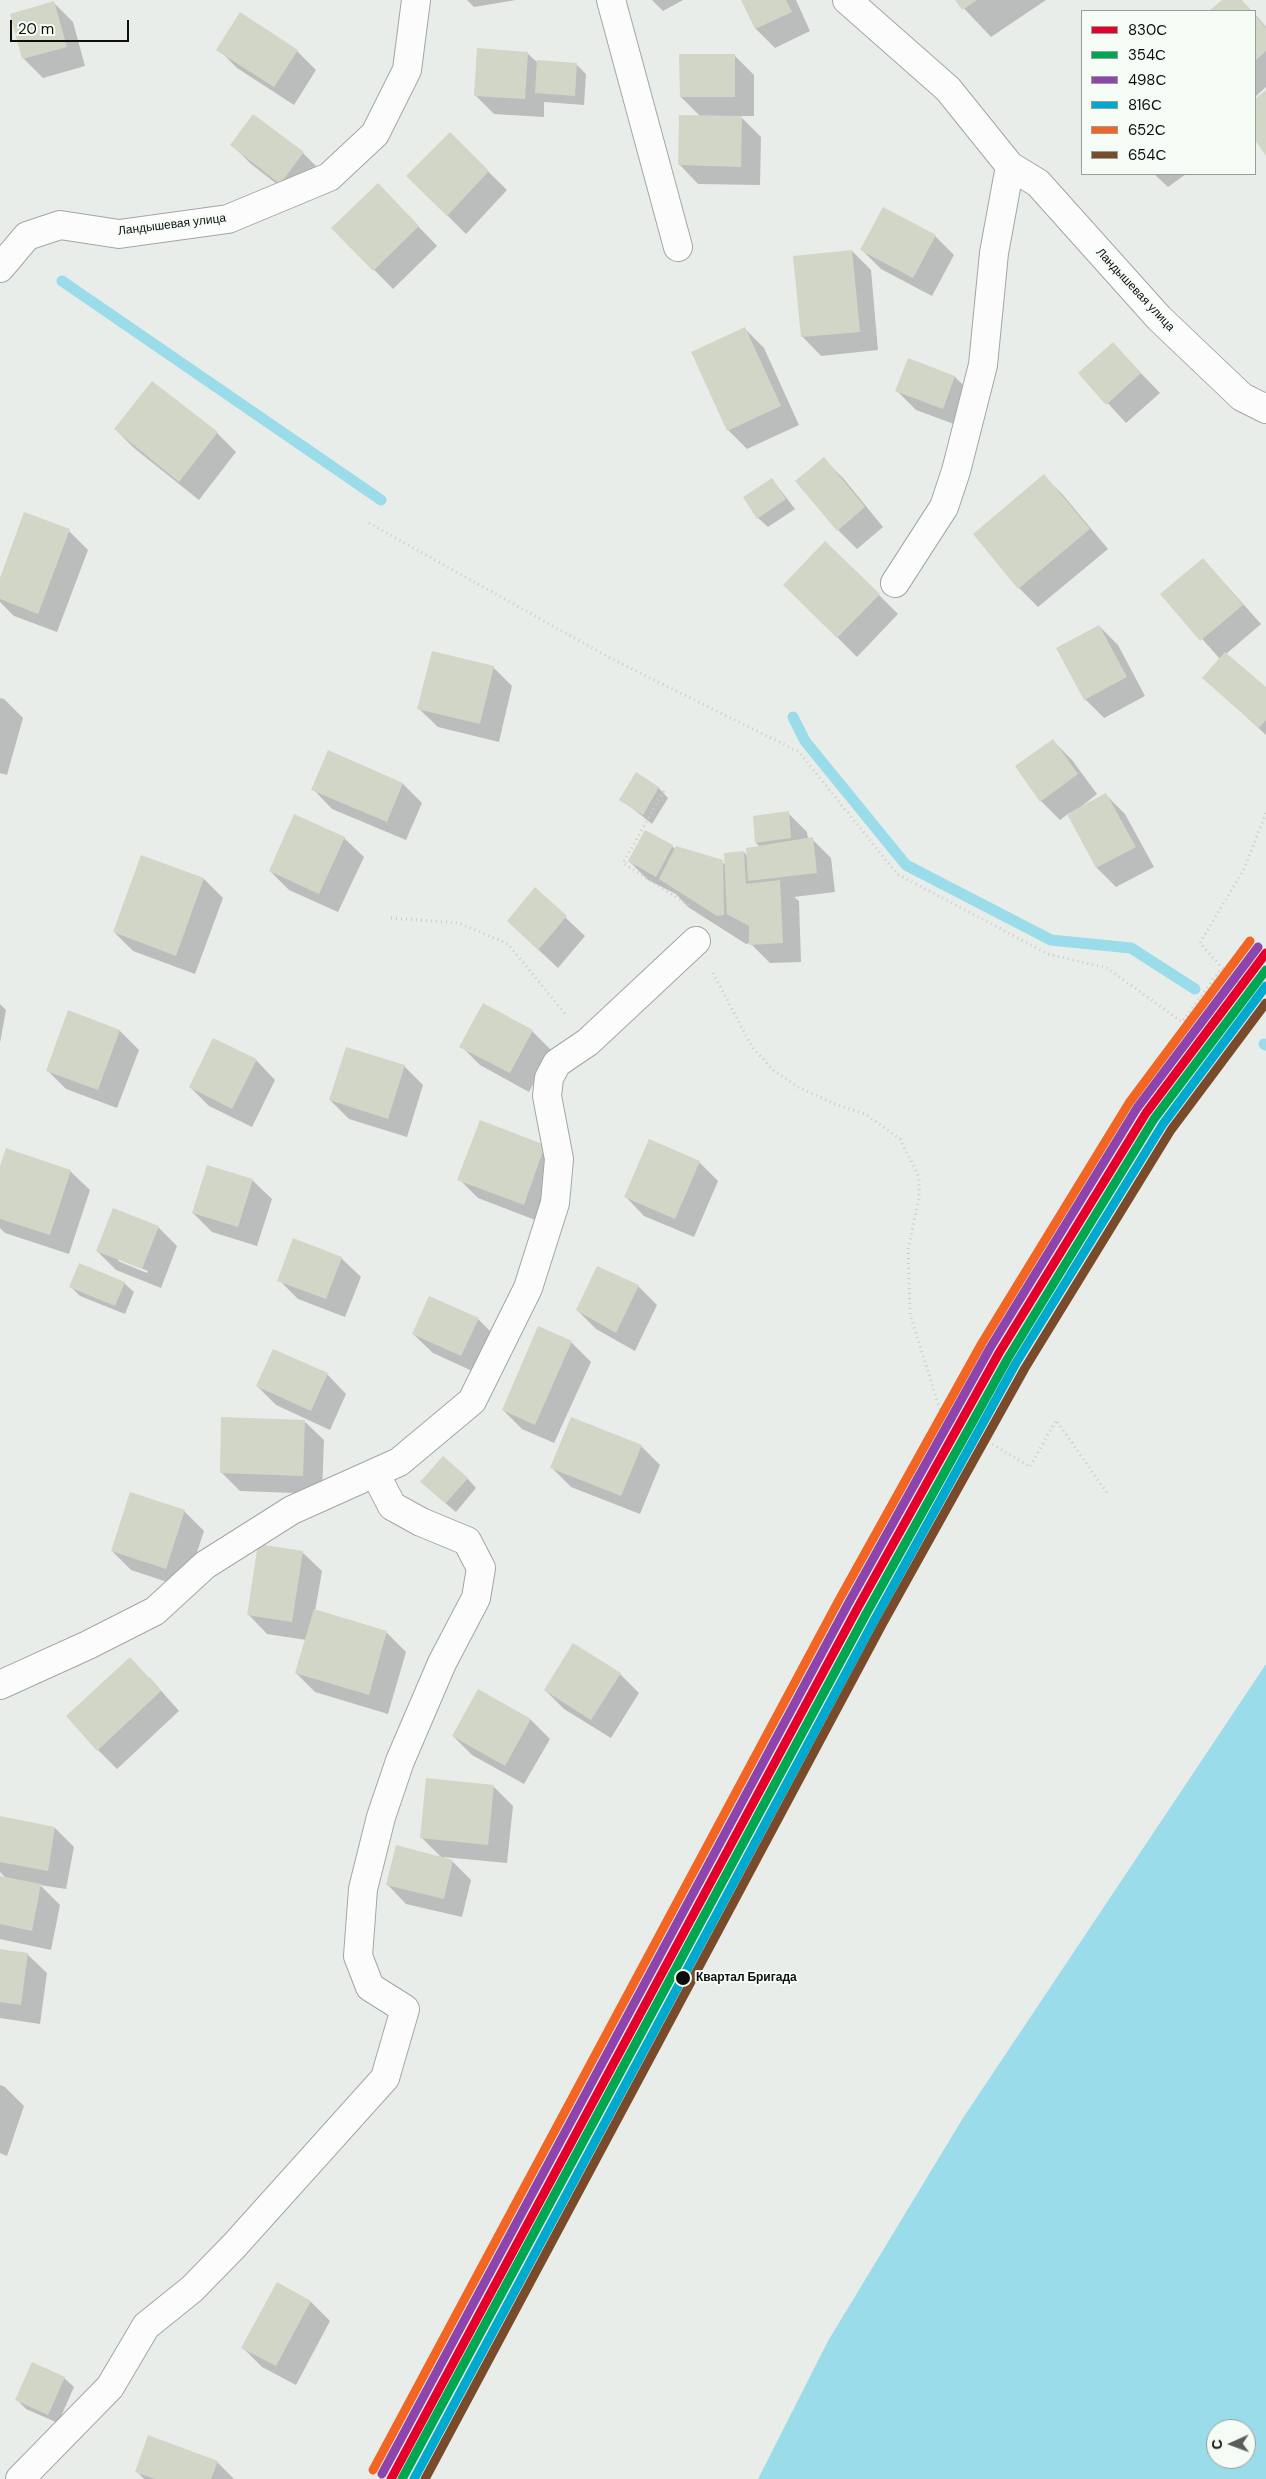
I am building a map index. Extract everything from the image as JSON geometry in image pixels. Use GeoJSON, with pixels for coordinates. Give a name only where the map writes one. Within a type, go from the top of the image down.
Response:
{"type":"FeatureCollection","features":[{"type":"Feature","properties":{"kind":"street","name":"Ландышевая улица"},"geometry":{"type":"LineString","coordinates":[[0,268],[27,236],[60,225],[119,234],[228,219],[329,177],[375,134],[407,70],[416,0]]}},
{"type":"Feature","properties":{"kind":"street"},"geometry":{"type":"LineString","coordinates":[[611,0],[678,247]]}},
{"type":"Feature","properties":{"kind":"street","name":"Ландышевая улица"},"geometry":{"type":"LineString","coordinates":[[846,0],[948,88],[1010,166],[1038,184],[1159,318],[1242,397],[1266,408]]}},
{"type":"Feature","properties":{"kind":"street"},"geometry":{"type":"LineString","coordinates":[[895,583],[944,507],[956,471],[982,365],[994,253],[1010,166]]}},
{"type":"Feature","properties":{"kind":"street"},"geometry":{"type":"LineString","coordinates":[[0,1685],[88,1645],[155,1611],[213,1560],[292,1510],[399,1462],[472,1401],[528,1288],[555,1203],[559,1159],[547,1096],[548,1078],[556,1063],[588,1042],[696,941]]}},
{"type":"Feature","properties":{"kind":"street"},"geometry":{"type":"LineString","coordinates":[[20,2479],[110,2387],[146,2326],[192,2290],[385,2078],[405,2010],[370,1987],[358,1956],[363,1890],[381,1817],[400,1760],[442,1664],[476,1598],[481,1568],[467,1541],[420,1522],[392,1506],[375,1473]]}},
{"type":"Feature","properties":{"kind":"path"},"geometry":{"type":"LineString","coordinates":[[369,523],[610,658],[799,752],[897,874],[1048,954],[1107,968],[1182,1022],[1222,968]]}},
{"type":"Feature","properties":{"kind":"path"},"geometry":{"type":"LineString","coordinates":[[664,791],[623,862],[700,913],[696,941],[752,1047],[773,1070],[798,1087],[835,1104],[865,1114],[900,1139],[919,1177],[919,1198],[908,1250],[910,1314],[941,1413],[1030,1467],[1056,1420],[1108,1493]]}},
{"type":"Feature","properties":{"kind":"path"},"geometry":{"type":"LineString","coordinates":[[1266,812],[1244,869],[1200,943],[1222,968],[1266,1006]]}},
{"type":"Feature","properties":{"kind":"path"},"geometry":{"type":"LineString","coordinates":[[391,918],[460,923],[508,944],[588,1042]]}},
{"type":"Feature","properties":{"kind":"water"},"geometry":{"type":"Polygon","coordinates":[[[1266,1664],[1266,2479],[758,2479],[828,2341],[963,2118],[1266,1664]]]}},
{"type":"Feature","properties":{"kind":"building"},"geometry":{"type":"Polygon","coordinates":[[[741,0],[786,0],[792,12],[755,29],[741,0]]]}},
{"type":"Feature","properties":{"kind":"building"},"geometry":{"type":"Polygon","coordinates":[[[955,0],[977,0],[962,10],[955,0]]]}},
{"type":"Feature","properties":{"kind":"building"},"geometry":{"type":"Polygon","coordinates":[[[1222,0],[1242,0],[1251,10],[1210,10],[1222,0]]]}},
{"type":"Feature","properties":{"kind":"building"},"geometry":{"type":"Polygon","coordinates":[[[54,1],[67,47],[22,59],[10,14],[54,1]]]}},
{"type":"Feature","properties":{"kind":"building"},"geometry":{"type":"Polygon","coordinates":[[[240,12],[298,50],[274,87],[216,50],[240,12]]]}},
{"type":"Feature","properties":{"kind":"building"},"geometry":{"type":"Polygon","coordinates":[[[1256,16],[1266,28],[1266,51],[1256,60],[1256,16]]]}},
{"type":"Feature","properties":{"kind":"building"},"geometry":{"type":"Polygon","coordinates":[[[477,48],[528,52],[525,99],[474,96],[477,48]]]}},
{"type":"Feature","properties":{"kind":"building"},"geometry":{"type":"Polygon","coordinates":[[[679,54],[735,54],[735,97],[680,97],[679,54]]]}},
{"type":"Feature","properties":{"kind":"building"},"geometry":{"type":"Polygon","coordinates":[[[537,60],[577,63],[575,96],[535,93],[537,60]]]}},
{"type":"Feature","properties":{"kind":"building"},"geometry":{"type":"Polygon","coordinates":[[[1266,90],[1266,156],[1256,141],[1256,98],[1266,90]]]}},
{"type":"Feature","properties":{"kind":"building"},"geometry":{"type":"Polygon","coordinates":[[[253,114],[304,152],[280,184],[230,145],[253,114]]]}},
{"type":"Feature","properties":{"kind":"building"},"geometry":{"type":"Polygon","coordinates":[[[679,115],[742,116],[741,167],[678,165],[679,115]]]}},
{"type":"Feature","properties":{"kind":"building"},"geometry":{"type":"Polygon","coordinates":[[[450,132],[489,171],[447,216],[406,176],[450,132]]]}},
{"type":"Feature","properties":{"kind":"building"},"geometry":{"type":"Polygon","coordinates":[[[378,183],[419,226],[373,271],[331,228],[378,183]]]}},
{"type":"Feature","properties":{"kind":"building"},"geometry":{"type":"Polygon","coordinates":[[[883,207],[936,235],[913,278],[860,250],[883,207]]]}},
{"type":"Feature","properties":{"kind":"building"},"geometry":{"type":"Polygon","coordinates":[[[852,250],[860,332],[801,337],[793,256],[852,250]]]}},
{"type":"Feature","properties":{"kind":"building"},"geometry":{"type":"Polygon","coordinates":[[[745,327],[781,406],[727,431],[691,352],[745,327]]]}},
{"type":"Feature","properties":{"kind":"building"},"geometry":{"type":"Polygon","coordinates":[[[1113,342],[1141,373],[1106,405],[1078,373],[1113,342]]]}},
{"type":"Feature","properties":{"kind":"building"},"geometry":{"type":"Polygon","coordinates":[[[908,358],[955,376],[943,409],[895,391],[908,358]]]}},
{"type":"Feature","properties":{"kind":"building"},"geometry":{"type":"Polygon","coordinates":[[[152,381],[218,432],[179,482],[114,429],[152,381]]]}},
{"type":"Feature","properties":{"kind":"building"},"geometry":{"type":"Polygon","coordinates":[[[824,457],[865,507],[837,531],[795,481],[824,457]]]}},
{"type":"Feature","properties":{"kind":"building"},"geometry":{"type":"Polygon","coordinates":[[[1044,474],[1090,529],[1018,589],[973,534],[1044,474]]]}},
{"type":"Feature","properties":{"kind":"building"},"geometry":{"type":"Polygon","coordinates":[[[772,478],[786,499],[757,519],[743,497],[772,478]]]}},
{"type":"Feature","properties":{"kind":"building"},"geometry":{"type":"Polygon","coordinates":[[[24,512],[70,529],[38,614],[0,599],[0,578],[24,512]]]}},
{"type":"Feature","properties":{"kind":"building"},"geometry":{"type":"Polygon","coordinates":[[[825,541],[880,594],[837,638],[783,585],[825,541]]]}},
{"type":"Feature","properties":{"kind":"building"},"geometry":{"type":"Polygon","coordinates":[[[1203,558],[1243,605],[1200,641],[1160,594],[1203,558]]]}},
{"type":"Feature","properties":{"kind":"building"},"geometry":{"type":"Polygon","coordinates":[[[1099,625],[1127,677],[1084,700],[1056,648],[1099,625]]]}},
{"type":"Feature","properties":{"kind":"building"},"geometry":{"type":"Polygon","coordinates":[[[432,651],[494,666],[480,724],[417,709],[432,651]]]}},
{"type":"Feature","properties":{"kind":"building"},"geometry":{"type":"Polygon","coordinates":[[[1225,652],[1266,687],[1266,720],[1259,728],[1202,678],[1225,652]]]}},
{"type":"Feature","properties":{"kind":"building"},"geometry":{"type":"Polygon","coordinates":[[[1053,739],[1078,774],[1040,802],[1015,766],[1053,739]]]}},
{"type":"Feature","properties":{"kind":"building"},"geometry":{"type":"Polygon","coordinates":[[[328,750],[403,783],[387,822],[311,790],[328,750]]]}},
{"type":"Feature","properties":{"kind":"building"},"geometry":{"type":"Polygon","coordinates":[[[636,772],[659,787],[643,815],[619,800],[636,772]]]}},
{"type":"Feature","properties":{"kind":"building"},"geometry":{"type":"Polygon","coordinates":[[[1106,793],[1136,847],[1096,868],[1067,814],[1106,793]]]}},
{"type":"Feature","properties":{"kind":"building"},"geometry":{"type":"Polygon","coordinates":[[[789,811],[791,838],[755,843],[753,816],[789,811]]]}},
{"type":"Feature","properties":{"kind":"building"},"geometry":{"type":"Polygon","coordinates":[[[294,814],[345,837],[319,894],[269,871],[294,814]]]}},
{"type":"Feature","properties":{"kind":"building"},"geometry":{"type":"Polygon","coordinates":[[[645,830],[673,845],[656,877],[628,861],[645,830]]]}},
{"type":"Feature","properties":{"kind":"building"},"geometry":{"type":"Polygon","coordinates":[[[813,837],[817,873],[748,881],[746,848],[813,837]]]}},
{"type":"Feature","properties":{"kind":"building"},"geometry":{"type":"Polygon","coordinates":[[[676,846],[723,860],[724,915],[717,916],[659,879],[676,846]]]}},
{"type":"Feature","properties":{"kind":"building"},"geometry":{"type":"Polygon","coordinates":[[[744,851],[746,884],[780,880],[783,943],[749,945],[749,926],[727,914],[724,853],[744,851]]]}},
{"type":"Feature","properties":{"kind":"building"},"geometry":{"type":"Polygon","coordinates":[[[141,855],[204,878],[176,956],[113,932],[141,855]]]}},
{"type":"Feature","properties":{"kind":"building"},"geometry":{"type":"Polygon","coordinates":[[[535,887],[567,916],[538,950],[507,921],[535,887]]]}},
{"type":"Feature","properties":{"kind":"building"},"geometry":{"type":"Polygon","coordinates":[[[483,1003],[533,1030],[510,1073],[459,1047],[483,1003]]]}},
{"type":"Feature","properties":{"kind":"building"},"geometry":{"type":"Polygon","coordinates":[[[68,1010],[120,1030],[98,1090],[46,1071],[68,1010]]]}},
{"type":"Feature","properties":{"kind":"building"},"geometry":{"type":"Polygon","coordinates":[[[213,1038],[257,1059],[232,1109],[189,1087],[213,1038]]]}},
{"type":"Feature","properties":{"kind":"building"},"geometry":{"type":"Polygon","coordinates":[[[346,1047],[405,1065],[388,1119],[329,1100],[346,1047]]]}},
{"type":"Feature","properties":{"kind":"building"},"geometry":{"type":"Polygon","coordinates":[[[480,1120],[545,1145],[524,1205],[457,1180],[480,1120]]]}},
{"type":"Feature","properties":{"kind":"building"},"geometry":{"type":"Polygon","coordinates":[[[649,1139],[700,1161],[675,1219],[624,1197],[649,1139]]]}},
{"type":"Feature","properties":{"kind":"building"},"geometry":{"type":"Polygon","coordinates":[[[6,1148],[71,1170],[50,1235],[0,1219],[0,1166],[6,1148]]]}},
{"type":"Feature","properties":{"kind":"building"},"geometry":{"type":"Polygon","coordinates":[[[207,1165],[253,1179],[238,1227],[192,1213],[207,1165]]]}},
{"type":"Feature","properties":{"kind":"building"},"geometry":{"type":"Polygon","coordinates":[[[113,1208],[159,1226],[142,1269],[96,1251],[113,1208]]]}},
{"type":"Feature","properties":{"kind":"building"},"geometry":{"type":"Polygon","coordinates":[[[293,1238],[342,1257],[326,1299],[277,1281],[293,1238]]]}},
{"type":"Feature","properties":{"kind":"building"},"geometry":{"type":"Polygon","coordinates":[[[79,1263],[125,1282],[115,1306],[69,1287],[79,1263]]]}},
{"type":"Feature","properties":{"kind":"building"},"geometry":{"type":"Polygon","coordinates":[[[597,1266],[639,1285],[616,1333],[576,1310],[597,1266]]]}},
{"type":"Feature","properties":{"kind":"building"},"geometry":{"type":"Polygon","coordinates":[[[429,1296],[479,1318],[461,1356],[412,1334],[429,1296]]]}},
{"type":"Feature","properties":{"kind":"building"},"geometry":{"type":"Polygon","coordinates":[[[538,1326],[572,1341],[535,1425],[502,1410],[538,1326]]]}},
{"type":"Feature","properties":{"kind":"building"},"geometry":{"type":"Polygon","coordinates":[[[273,1349],[328,1373],[311,1411],[256,1386],[273,1349]]]}},
{"type":"Feature","properties":{"kind":"building"},"geometry":{"type":"Polygon","coordinates":[[[221,1417],[305,1420],[303,1476],[220,1473],[221,1417]]]}},
{"type":"Feature","properties":{"kind":"building"},"geometry":{"type":"Polygon","coordinates":[[[571,1417],[642,1445],[621,1496],[550,1468],[571,1417]]]}},
{"type":"Feature","properties":{"kind":"building"},"geometry":{"type":"Polygon","coordinates":[[[443,1456],[468,1478],[446,1503],[420,1482],[443,1456]]]}},
{"type":"Feature","properties":{"kind":"building"},"geometry":{"type":"Polygon","coordinates":[[[130,1492],[185,1510],[166,1569],[111,1551],[130,1492]]]}},
{"type":"Feature","properties":{"kind":"building"},"geometry":{"type":"Polygon","coordinates":[[[258,1544],[303,1551],[292,1622],[247,1615],[258,1544]]]}},
{"type":"Feature","properties":{"kind":"building"},"geometry":{"type":"Polygon","coordinates":[[[314,1609],[387,1631],[369,1695],[295,1673],[314,1609]]]}},
{"type":"Feature","properties":{"kind":"building"},"geometry":{"type":"Polygon","coordinates":[[[573,1643],[621,1673],[591,1720],[544,1690],[573,1643]]]}},
{"type":"Feature","properties":{"kind":"building"},"geometry":{"type":"Polygon","coordinates":[[[130,1657],[161,1691],[97,1751],[66,1716],[130,1657]]]}},
{"type":"Feature","properties":{"kind":"building"},"geometry":{"type":"Polygon","coordinates":[[[478,1689],[531,1719],[505,1766],[452,1736],[478,1689]]]}},
{"type":"Feature","properties":{"kind":"building"},"geometry":{"type":"Polygon","coordinates":[[[426,1778],[494,1785],[488,1845],[420,1838],[426,1778]]]}},
{"type":"Feature","properties":{"kind":"building"},"geometry":{"type":"Polygon","coordinates":[[[0,1816],[55,1827],[48,1871],[0,1862],[0,1816]]]}},
{"type":"Feature","properties":{"kind":"building"},"geometry":{"type":"Polygon","coordinates":[[[396,1845],[453,1860],[444,1899],[386,1885],[396,1845]]]}},
{"type":"Feature","properties":{"kind":"building"},"geometry":{"type":"Polygon","coordinates":[[[0,1876],[41,1884],[32,1931],[0,1924],[0,1876]]]}},
{"type":"Feature","properties":{"kind":"building"},"geometry":{"type":"Polygon","coordinates":[[[0,1949],[28,1953],[21,2005],[0,2002],[0,1949]]]}},
{"type":"Feature","properties":{"kind":"building"},"geometry":{"type":"Polygon","coordinates":[[[277,2282],[311,2301],[276,2366],[241,2348],[277,2282]]]}},
{"type":"Feature","properties":{"kind":"building"},"geometry":{"type":"Polygon","coordinates":[[[32,2362],[65,2377],[48,2415],[15,2400],[32,2362]]]}},
{"type":"Feature","properties":{"kind":"building"},"geometry":{"type":"Polygon","coordinates":[[[148,2435],[218,2461],[211,2479],[155,2479],[135,2472],[148,2435]]]}},
{"type":"Feature","properties":{"kind":"waterway"},"geometry":{"type":"LineString","coordinates":[[62,281],[381,500]]}},
{"type":"Feature","properties":{"kind":"waterway"},"geometry":{"type":"LineString","coordinates":[[793,717],[805,741],[906,865],[1051,940],[1131,948],[1195,989]]}},
{"type":"Feature","properties":{"kind":"transit line","name":"652С"},"geometry":{"type":"LineString","coordinates":[[373,2470],[839,1600],[982,1343],[1129,1103],[1250,941]]}},
{"type":"Feature","properties":{"kind":"transit line","name":"498С"},"geometry":{"type":"LineString","coordinates":[[382,2474],[848,1604],[990,1348],[1137,1108],[1258,947]]}},
{"type":"Feature","properties":{"kind":"transit line","name":"830С"},"geometry":{"type":"LineString","coordinates":[[391,2479],[857,1609],[999,1353],[1146,1113],[1266,953]]}},
{"type":"Feature","properties":{"kind":"transit line","name":"354С"},"geometry":{"type":"LineString","coordinates":[[402,2479],[866,1614],[1008,1358],[1154,1119],[1266,970]]}},
{"type":"Feature","properties":{"kind":"transit line","name":"816С"},"geometry":{"type":"LineString","coordinates":[[414,2479],[875,1619],[1016,1363],[1163,1124],[1266,986]]}},
{"type":"Feature","properties":{"kind":"transit line","name":"654С"},"geometry":{"type":"LineString","coordinates":[[425,2479],[883,1623],[1025,1368],[1171,1130],[1266,1003]]}},
{"type":"Feature","properties":{"kind":"place","name":"Квартал Бригада"},"geometry":{"type":"Point","coordinates":[683,1978]}}]}
